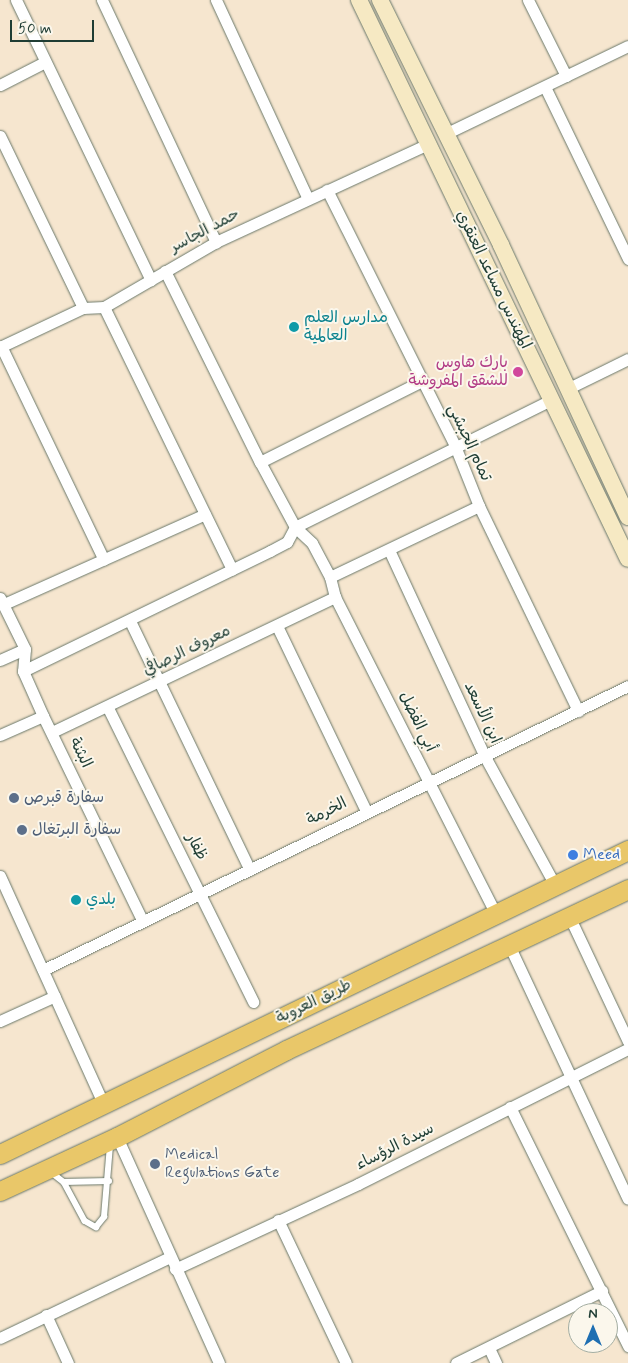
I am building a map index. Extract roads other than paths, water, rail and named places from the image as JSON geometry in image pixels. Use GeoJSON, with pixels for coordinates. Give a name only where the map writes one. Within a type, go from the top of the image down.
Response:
{"type":"FeatureCollection","features":[{"type":"Feature","properties":{"kind":"main road","name":"طريق العروبة"},"geometry":{"type":"LineString","coordinates":[[0,1154],[628,850]]}},
{"type":"Feature","properties":{"kind":"main road","name":"طريق العروبة"},"geometry":{"type":"LineString","coordinates":[[0,1190],[45,1168],[114,1139],[286,1050],[508,945],[570,918],[628,889]]}},
{"type":"Feature","properties":{"kind":"street"},"geometry":{"type":"LineString","coordinates":[[16,0],[151,280]]}},
{"type":"Feature","properties":{"kind":"street"},"geometry":{"type":"LineString","coordinates":[[102,0],[216,242]]}},
{"type":"Feature","properties":{"kind":"street"},"geometry":{"type":"LineString","coordinates":[[216,0],[308,198]]}},
{"type":"Feature","properties":{"kind":"street","name":"المهندس مساعد العنقري"},"geometry":{"type":"LineString","coordinates":[[359,0],[628,559]]}},
{"type":"Feature","properties":{"kind":"street","name":"المهندس مساعد العنقري"},"geometry":{"type":"LineString","coordinates":[[380,0],[628,517]]}},
{"type":"Feature","properties":{"kind":"street"},"geometry":{"type":"LineString","coordinates":[[528,0],[566,76]]}},
{"type":"Feature","properties":{"kind":"street"},"geometry":{"type":"LineString","coordinates":[[445,134],[628,46]]}},
{"type":"Feature","properties":{"kind":"street"},"geometry":{"type":"LineString","coordinates":[[0,84],[45,62]]}},
{"type":"Feature","properties":{"kind":"street"},"geometry":{"type":"LineString","coordinates":[[545,87],[628,259]]}},
{"type":"Feature","properties":{"kind":"street"},"geometry":{"type":"LineString","coordinates":[[0,136],[83,308]]}},
{"type":"Feature","properties":{"kind":"street","name":"حمد الجاسر"},"geometry":{"type":"LineString","coordinates":[[1,346],[83,308],[104,307],[216,242],[428,144]]}},
{"type":"Feature","properties":{"kind":"street","name":"تمام الحبشي"},"geometry":{"type":"LineString","coordinates":[[327,190],[455,446],[479,506],[578,711]]}},
{"type":"Feature","properties":{"kind":"street"},"geometry":{"type":"LineString","coordinates":[[165,271],[260,462],[295,527]]}},
{"type":"Feature","properties":{"kind":"street"},"geometry":{"type":"LineString","coordinates":[[104,307],[232,569]]}},
{"type":"Feature","properties":{"kind":"street"},"geometry":{"type":"LineString","coordinates":[[526,348],[544,339]]}},
{"type":"Feature","properties":{"kind":"street"},"geometry":{"type":"LineString","coordinates":[[1,346],[104,560]]}},
{"type":"Feature","properties":{"kind":"street"},"geometry":{"type":"LineString","coordinates":[[567,389],[628,359]]}},
{"type":"Feature","properties":{"kind":"street"},"geometry":{"type":"LineString","coordinates":[[260,462],[422,381]]}},
{"type":"Feature","properties":{"kind":"street"},"geometry":{"type":"LineString","coordinates":[[23,671],[130,621],[287,542],[295,527],[551,400]]}},
{"type":"Feature","properties":{"kind":"street"},"geometry":{"type":"LineString","coordinates":[[330,577],[479,506]]}},
{"type":"Feature","properties":{"kind":"street"},"geometry":{"type":"LineString","coordinates":[[0,660],[25,649],[2,601],[104,560],[205,514]]}},
{"type":"Feature","properties":{"kind":"street","name":"أبي الفضل"},"geometry":{"type":"LineString","coordinates":[[295,527],[312,543],[330,577],[335,597],[496,914]]}},
{"type":"Feature","properties":{"kind":"street","name":"ابن الأسعد"},"geometry":{"type":"LineString","coordinates":[[389,550],[484,756],[555,885]]}},
{"type":"Feature","properties":{"kind":"street","name":"معروف الرصافي"},"geometry":{"type":"LineString","coordinates":[[52,732],[108,708],[335,597]]}},
{"type":"Feature","properties":{"kind":"street"},"geometry":{"type":"LineString","coordinates":[[130,621],[250,870]]}},
{"type":"Feature","properties":{"kind":"street"},"geometry":{"type":"LineString","coordinates":[[277,626],[366,811]]}},
{"type":"Feature","properties":{"kind":"street","name":"البثنة"},"geometry":{"type":"LineString","coordinates":[[25,649],[23,671],[142,920]]}},
{"type":"Feature","properties":{"kind":"street","name":"الخرمة"},"geometry":{"type":"LineString","coordinates":[[43,970],[142,920],[250,870],[366,811],[628,686]]}},
{"type":"Feature","properties":{"kind":"street","name":"ظفار"},"geometry":{"type":"LineString","coordinates":[[108,708],[253,1002]]}},
{"type":"Feature","properties":{"kind":"street"},"geometry":{"type":"LineString","coordinates":[[0,735],[43,716]]}},
{"type":"Feature","properties":{"kind":"street"},"geometry":{"type":"LineString","coordinates":[[0,876],[103,1103]]}},
{"type":"Feature","properties":{"kind":"street"},"geometry":{"type":"LineString","coordinates":[[570,918],[628,1041]]}},
{"type":"Feature","properties":{"kind":"street"},"geometry":{"type":"LineString","coordinates":[[508,945],[569,1078],[628,1199]]}},
{"type":"Feature","properties":{"kind":"street"},"geometry":{"type":"LineString","coordinates":[[0,1020],[56,996]]}},
{"type":"Feature","properties":{"kind":"street","name":"سيدة الرؤساء"},"geometry":{"type":"LineString","coordinates":[[175,1268],[278,1220],[628,1049]]}},
{"type":"Feature","properties":{"kind":"street"},"geometry":{"type":"LineString","coordinates":[[510,1107],[628,1346]]}},
{"type":"Feature","properties":{"kind":"street"},"geometry":{"type":"LineString","coordinates":[[114,1139],[219,1363]]}},
{"type":"Feature","properties":{"kind":"street"},"geometry":{"type":"LineString","coordinates":[[278,1220],[346,1363]]}},
{"type":"Feature","properties":{"kind":"street"},"geometry":{"type":"LineString","coordinates":[[0,1338],[170,1257]]}},
{"type":"Feature","properties":{"kind":"street"},"geometry":{"type":"LineString","coordinates":[[456,1363],[602,1291]]}},
{"type":"Feature","properties":{"kind":"street"},"geometry":{"type":"LineString","coordinates":[[46,1315],[68,1363]]}},
{"type":"Feature","properties":{"kind":"street"},"geometry":{"type":"LineString","coordinates":[[489,1348],[496,1363]]}},
{"type":"Feature","properties":{"kind":"lane"},"geometry":{"type":"LineString","coordinates":[[45,1168],[64,1182],[85,1221],[96,1226],[104,1217],[114,1139]]}},
{"type":"Feature","properties":{"kind":"lane"},"geometry":{"type":"LineString","coordinates":[[64,1182],[109,1181]]}},
{"type":"Feature","properties":{"kind":"place","name":"مدارس العلم العالمية"},"geometry":{"type":"Point","coordinates":[294,327]}},
{"type":"Feature","properties":{"kind":"place","name":"بارك هاوس للشقق المفروشة"},"geometry":{"type":"Point","coordinates":[518,372]}},
{"type":"Feature","properties":{"kind":"place","name":"سفارة قبرص"},"geometry":{"type":"Point","coordinates":[14,798]}},
{"type":"Feature","properties":{"kind":"place","name":"سفارة البرتغال"},"geometry":{"type":"Point","coordinates":[22,830]}},
{"type":"Feature","properties":{"kind":"place","name":"Meed"},"geometry":{"type":"Point","coordinates":[573,855]}},
{"type":"Feature","properties":{"kind":"place","name":"بلدي"},"geometry":{"type":"Point","coordinates":[76,900]}},
{"type":"Feature","properties":{"kind":"place","name":"Medical Regulations Gate"},"geometry":{"type":"Point","coordinates":[155,1164]}}]}
